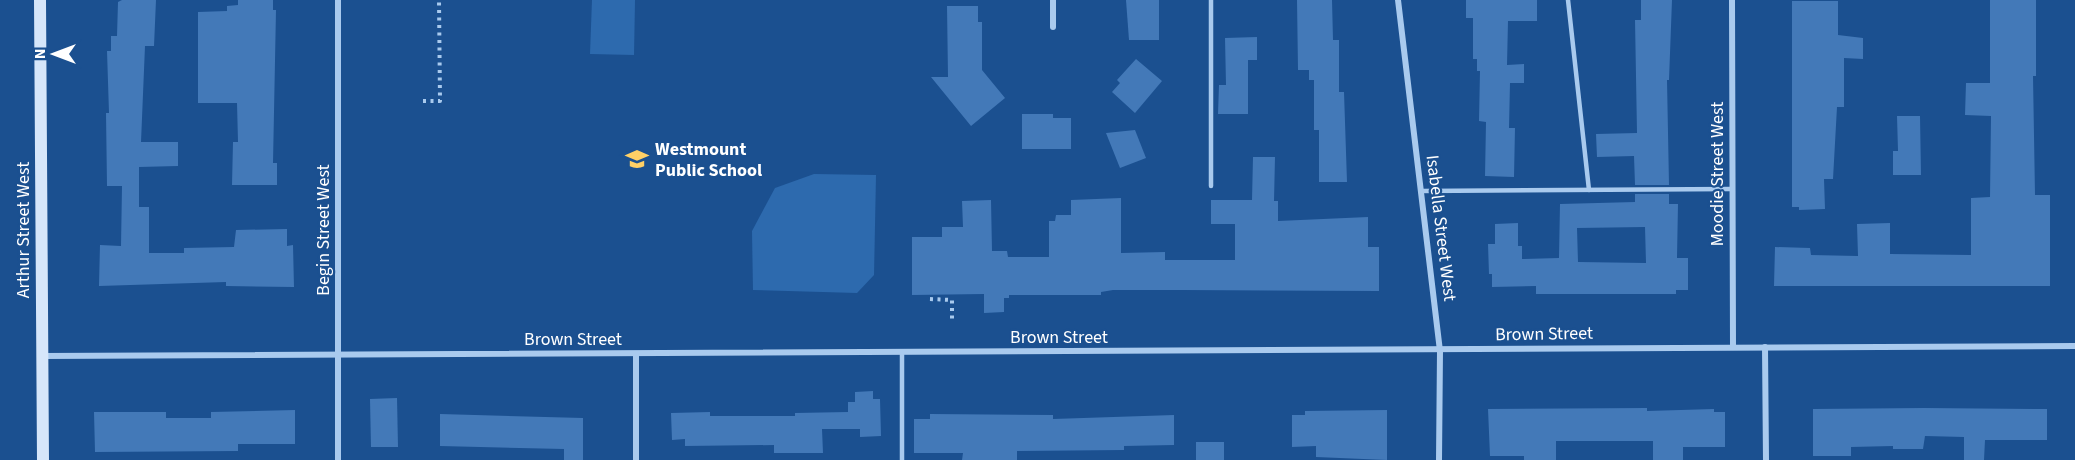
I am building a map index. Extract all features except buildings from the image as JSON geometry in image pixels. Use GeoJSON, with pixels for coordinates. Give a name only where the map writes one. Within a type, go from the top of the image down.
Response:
{"type":"FeatureCollection","features":[{"type":"Feature","properties":{"kind":"main road","name":"Arthur Street West"},"geometry":{"type":"LineString","coordinates":[[40,0],[43,460]]}},
{"type":"Feature","properties":{"kind":"street","name":"Begin Street West"},"geometry":{"type":"LineString","coordinates":[[338,0],[338,460]]}},
{"type":"Feature","properties":{"kind":"street"},"geometry":{"type":"LineString","coordinates":[[1053,0],[1053,27]]}},
{"type":"Feature","properties":{"kind":"street","name":"Isabella Street West"},"geometry":{"type":"LineString","coordinates":[[1398,0],[1440,351],[1439,460]]}},
{"type":"Feature","properties":{"kind":"street","name":"Moodie Street West"},"geometry":{"type":"LineString","coordinates":[[1732,0],[1733,347]]}},
{"type":"Feature","properties":{"kind":"street","name":"Brown Street"},"geometry":{"type":"LineString","coordinates":[[42,356],[338,353],[1440,351],[2075,346]]}},
{"type":"Feature","properties":{"kind":"street"},"geometry":{"type":"LineString","coordinates":[[1765,347],[1766,460]]}},
{"type":"Feature","properties":{"kind":"street"},"geometry":{"type":"LineString","coordinates":[[636,354],[636,460]]}},
{"type":"Feature","properties":{"kind":"lane"},"geometry":{"type":"LineString","coordinates":[[1211,0],[1211,186]]}},
{"type":"Feature","properties":{"kind":"lane"},"geometry":{"type":"LineString","coordinates":[[1569,0],[1589,190]]}},
{"type":"Feature","properties":{"kind":"lane"},"geometry":{"type":"LineString","coordinates":[[1421,191],[1732,189]]}},
{"type":"Feature","properties":{"kind":"lane"},"geometry":{"type":"LineString","coordinates":[[902,460],[903,352]]}},
{"type":"Feature","properties":{"kind":"path"},"geometry":{"type":"LineString","coordinates":[[423,101],[440,101],[439,0]]}},
{"type":"Feature","properties":{"kind":"path"},"geometry":{"type":"LineString","coordinates":[[930,299],[952,300],[952,322]]}},
{"type":"Feature","properties":{"kind":"shaded area"},"geometry":{"type":"Polygon","coordinates":[[[592,0],[635,0],[634,55],[590,54],[592,0]]]}},
{"type":"Feature","properties":{"kind":"shaded area"},"geometry":{"type":"Polygon","coordinates":[[[814,174],[876,175],[874,275],[857,293],[753,290],[752,231],[775,188],[814,174]]]}},
{"type":"Feature","properties":{"kind":"place","name":"Westmount Public School"},"geometry":{"type":"Point","coordinates":[637,159]}}]}
